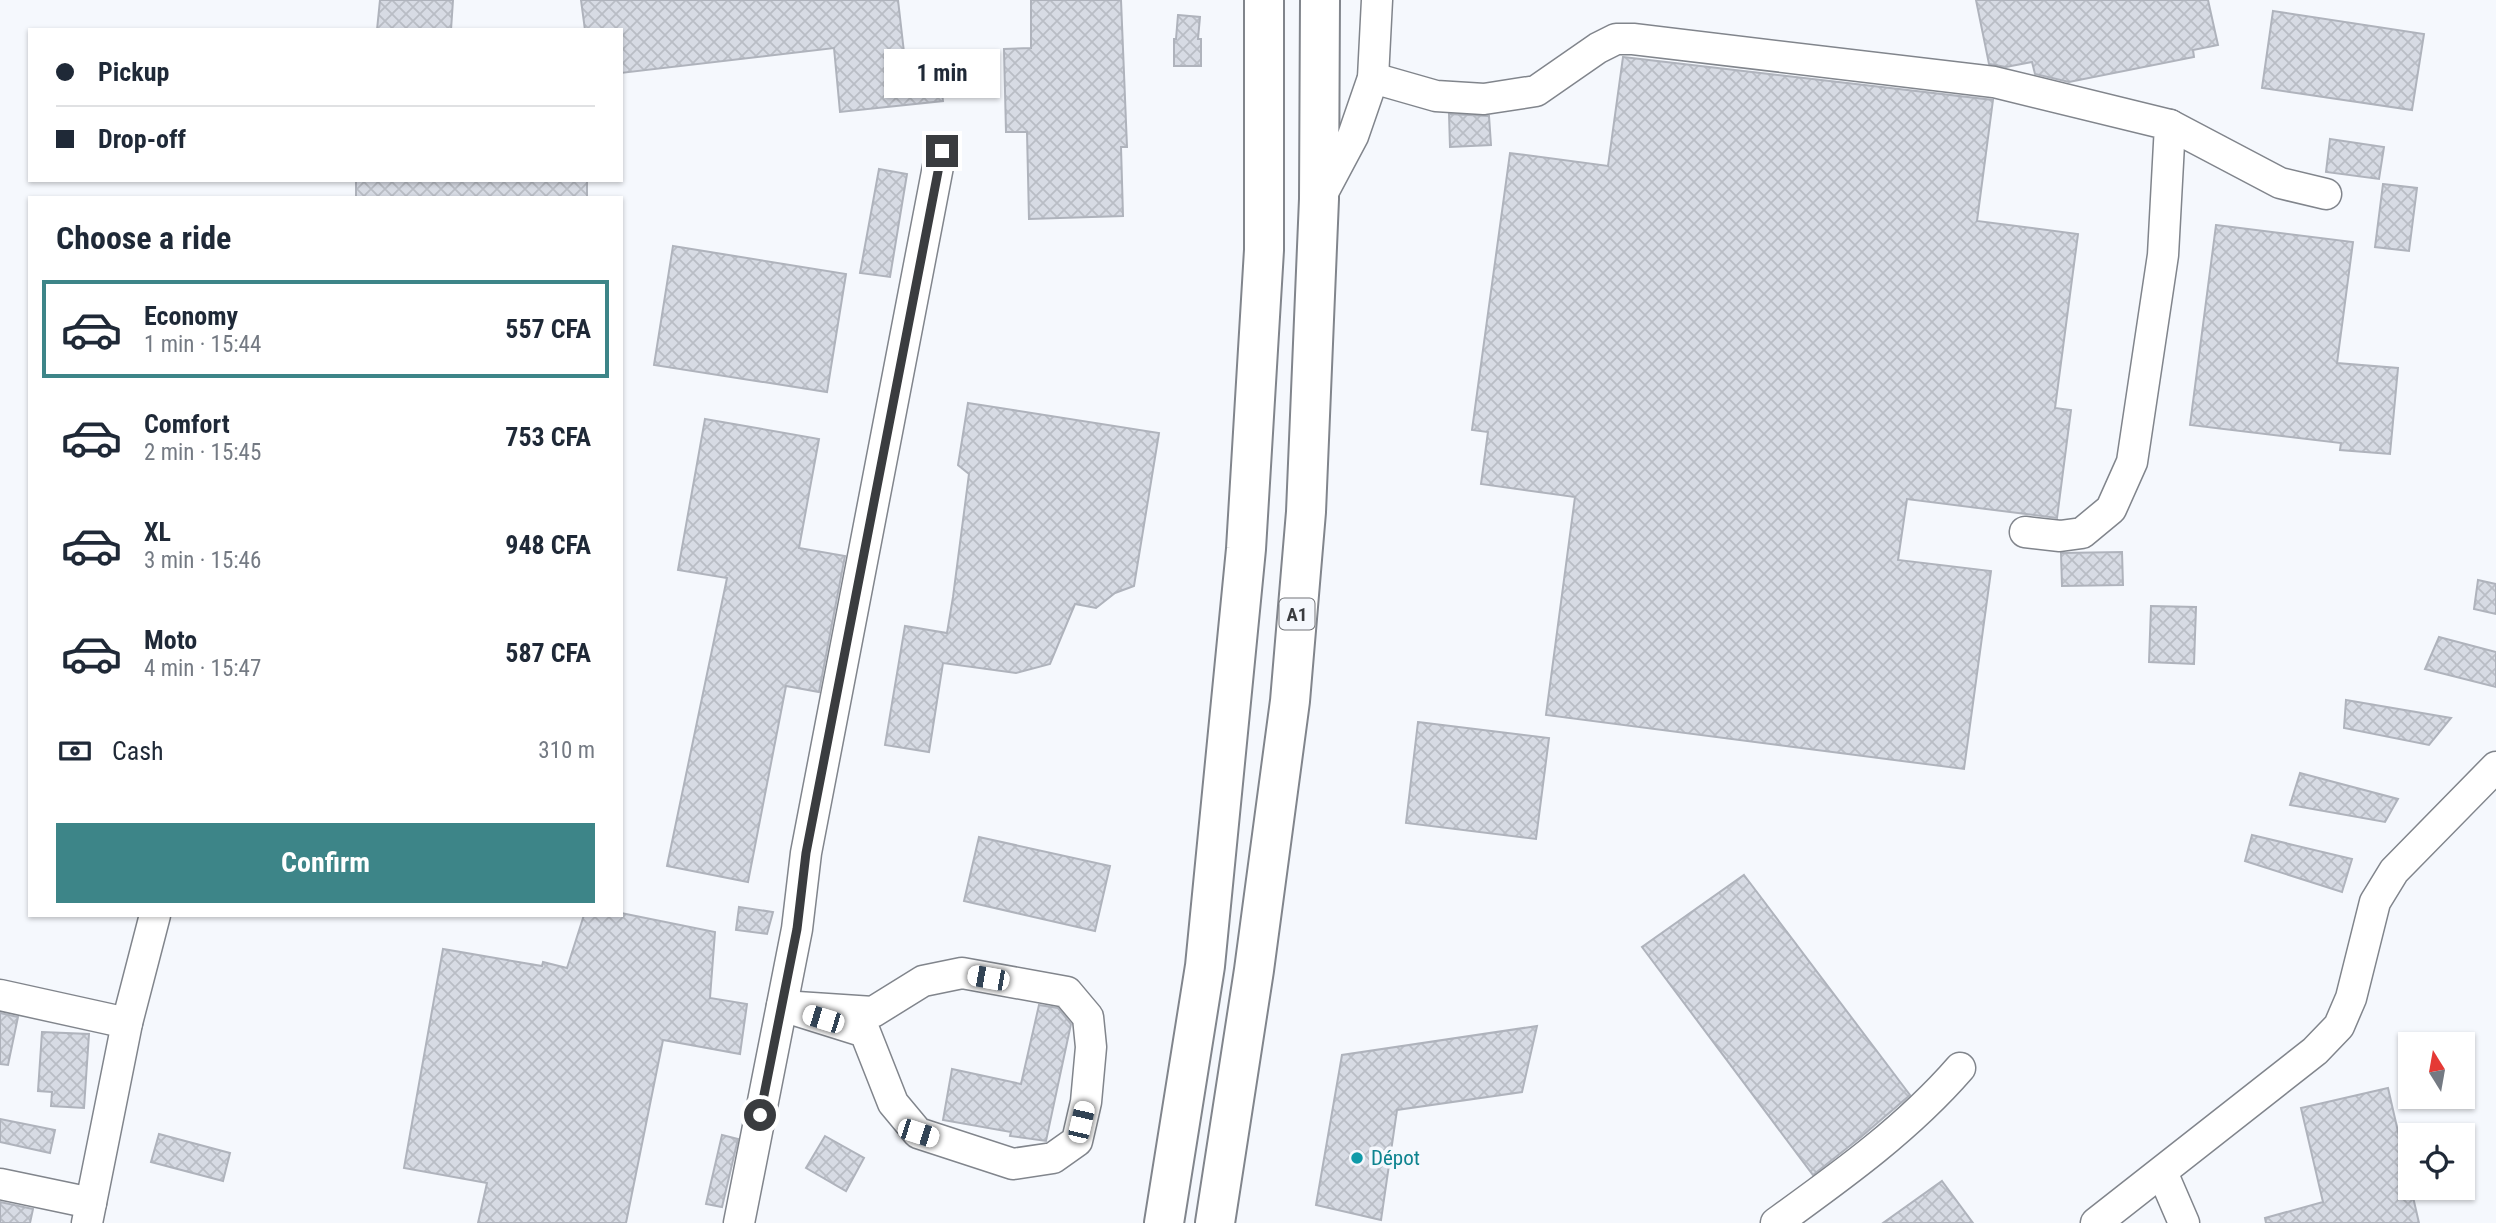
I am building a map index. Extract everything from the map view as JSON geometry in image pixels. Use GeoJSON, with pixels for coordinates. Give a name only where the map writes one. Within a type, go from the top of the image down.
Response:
{"type":"FeatureCollection","features":[{"type":"Feature","properties":{"kind":"highway"},"geometry":{"type":"LineString","coordinates":[[1164,1223],[1205,965],[1246,549],[1264,250],[1264,0]]}},
{"type":"Feature","properties":{"kind":"highway","name":"A1"},"geometry":{"type":"LineString","coordinates":[[1214,1223],[1254,970],[1290,701],[1306,512],[1320,199],[1320,0]]}},
{"type":"Feature","properties":{"kind":"street"},"geometry":{"type":"LineString","coordinates":[[1320,199],[1353,135],[1373,78],[1377,0]]}},
{"type":"Feature","properties":{"kind":"street"},"geometry":{"type":"LineString","coordinates":[[1373,78],[1436,96],[1484,99],[1536,91],[1598,48],[1616,39],[1633,38],[1994,82],[2170,125],[2280,183],[2326,194]]}},
{"type":"Feature","properties":{"kind":"street"},"geometry":{"type":"LineString","coordinates":[[2025,533],[2060,536],[2082,533],[2111,509],[2132,462],[2163,255],[2170,125]]}},
{"type":"Feature","properties":{"kind":"street"},"geometry":{"type":"LineString","coordinates":[[739,1223],[797,929],[806,853],[942,151]]}},
{"type":"Feature","properties":{"kind":"street"},"geometry":{"type":"LineString","coordinates":[[2096,1223],[2315,1051],[2339,1026],[2351,998],[2375,902],[2394,871],[2496,767]]}},
{"type":"Feature","properties":{"kind":"street"},"geometry":{"type":"LineString","coordinates":[[0,1184],[89,1213],[127,1023],[154,917]]}},
{"type":"Feature","properties":{"kind":"street"},"geometry":{"type":"LineString","coordinates":[[962,974],[1067,992],[1088,1017],[1091,1047],[1086,1102],[1077,1141],[1053,1158],[1013,1164],[918,1133],[893,1103],[865,1032],[782,1006],[873,1013],[923,981],[962,974]]}},
{"type":"Feature","properties":{"kind":"street"},"geometry":{"type":"LineString","coordinates":[[0,995],[127,1023]]}},
{"type":"Feature","properties":{"kind":"street"},"geometry":{"type":"LineString","coordinates":[[1776,1223],[1839,1178],[1930,1103],[1960,1068]]}},
{"type":"Feature","properties":{"kind":"street"},"geometry":{"type":"LineString","coordinates":[[2162,1172],[2184,1223]]}},
{"type":"Feature","properties":{"kind":"building"},"geometry":{"type":"Polygon","coordinates":[[[380,0],[453,0],[451,28],[377,28],[380,0]]]}},
{"type":"Feature","properties":{"kind":"building"},"geometry":{"type":"Polygon","coordinates":[[[581,0],[898,0],[905,61],[938,58],[943,101],[840,112],[834,48],[623,73],[623,28],[585,28],[581,0]]]}},
{"type":"Feature","properties":{"kind":"building"},"geometry":{"type":"Polygon","coordinates":[[[1031,0],[1121,0],[1127,147],[1121,147],[1123,216],[1029,219],[1027,132],[1006,132],[1004,49],[1031,48],[1031,0]]]}},
{"type":"Feature","properties":{"kind":"building"},"geometry":{"type":"Polygon","coordinates":[[[1976,0],[2208,0],[2218,45],[2193,50],[2194,57],[2069,82],[2035,74],[2032,62],[2006,67],[1989,64],[1976,0]]]}},
{"type":"Feature","properties":{"kind":"building"},"geometry":{"type":"Polygon","coordinates":[[[2273,11],[2424,34],[2412,110],[2262,88],[2273,11]]]}},
{"type":"Feature","properties":{"kind":"building"},"geometry":{"type":"Polygon","coordinates":[[[1178,15],[1200,17],[1198,39],[1201,39],[1201,66],[1174,66],[1174,39],[1178,15]]]}},
{"type":"Feature","properties":{"kind":"building"},"geometry":{"type":"Polygon","coordinates":[[[1623,57],[1993,100],[1977,221],[2078,234],[2055,408],[2071,410],[2057,518],[1907,499],[1898,560],[1991,571],[1964,769],[1546,715],[1575,497],[1481,484],[1488,432],[1472,430],[1510,153],[1608,166],[1623,57]]]}},
{"type":"Feature","properties":{"kind":"building"},"geometry":{"type":"Polygon","coordinates":[[[1449,114],[1489,116],[1491,145],[1450,147],[1449,114]]]}},
{"type":"Feature","properties":{"kind":"building"},"geometry":{"type":"Polygon","coordinates":[[[2330,139],[2384,147],[2379,179],[2326,172],[2330,139]]]}},
{"type":"Feature","properties":{"kind":"building"},"geometry":{"type":"Polygon","coordinates":[[[879,169],[907,174],[890,277],[860,273],[879,169]]]}},
{"type":"Feature","properties":{"kind":"building"},"geometry":{"type":"Polygon","coordinates":[[[356,182],[587,182],[587,196],[356,196],[356,182]]]}},
{"type":"Feature","properties":{"kind":"building"},"geometry":{"type":"Polygon","coordinates":[[[2383,184],[2417,188],[2409,251],[2375,247],[2383,184]]]}},
{"type":"Feature","properties":{"kind":"building"},"geometry":{"type":"Polygon","coordinates":[[[2216,225],[2353,242],[2337,363],[2398,368],[2390,454],[2340,450],[2341,443],[2190,425],[2216,225]]]}},
{"type":"Feature","properties":{"kind":"building"},"geometry":{"type":"Polygon","coordinates":[[[673,246],[846,274],[827,392],[654,365],[673,246]]]}},
{"type":"Feature","properties":{"kind":"building"},"geometry":{"type":"Polygon","coordinates":[[[968,403],[1159,433],[1134,586],[1115,593],[1096,608],[1075,604],[1050,664],[1016,673],[943,663],[929,752],[885,745],[905,626],[947,633],[969,474],[958,465],[968,403]]]}},
{"type":"Feature","properties":{"kind":"building"},"geometry":{"type":"Polygon","coordinates":[[[705,419],[819,439],[799,548],[845,556],[819,692],[786,686],[748,882],[667,866],[727,578],[678,570],[705,419]]]}},
{"type":"Feature","properties":{"kind":"building"},"geometry":{"type":"Polygon","coordinates":[[[2122,552],[2123,585],[2062,586],[2061,553],[2122,552]]]}},
{"type":"Feature","properties":{"kind":"building"},"geometry":{"type":"Polygon","coordinates":[[[2478,580],[2496,584],[2496,614],[2474,609],[2478,580]]]}},
{"type":"Feature","properties":{"kind":"building"},"geometry":{"type":"Polygon","coordinates":[[[2151,606],[2196,607],[2194,664],[2149,662],[2151,606]]]}},
{"type":"Feature","properties":{"kind":"building"},"geometry":{"type":"Polygon","coordinates":[[[2439,637],[2496,652],[2496,687],[2425,669],[2439,637]]]}},
{"type":"Feature","properties":{"kind":"building"},"geometry":{"type":"Polygon","coordinates":[[[2346,700],[2451,718],[2429,745],[2344,728],[2346,700]]]}},
{"type":"Feature","properties":{"kind":"building"},"geometry":{"type":"Polygon","coordinates":[[[1418,722],[1549,738],[1536,839],[1406,823],[1418,722]]]}},
{"type":"Feature","properties":{"kind":"building"},"geometry":{"type":"Polygon","coordinates":[[[2300,773],[2398,799],[2385,822],[2290,805],[2300,773]]]}},
{"type":"Feature","properties":{"kind":"building"},"geometry":{"type":"Polygon","coordinates":[[[2252,835],[2352,859],[2342,892],[2245,861],[2252,835]]]}},
{"type":"Feature","properties":{"kind":"building"},"geometry":{"type":"Polygon","coordinates":[[[979,837],[1110,866],[1095,931],[964,901],[979,837]]]}},
{"type":"Feature","properties":{"kind":"building"},"geometry":{"type":"Polygon","coordinates":[[[1744,875],[1910,1095],[1813,1175],[1642,947],[1744,875]]]}},
{"type":"Feature","properties":{"kind":"building"},"geometry":{"type":"Polygon","coordinates":[[[739,907],[773,912],[767,934],[736,930],[739,907]]]}},
{"type":"Feature","properties":{"kind":"building"},"geometry":{"type":"Polygon","coordinates":[[[623,913],[715,932],[710,998],[747,1004],[740,1054],[663,1040],[626,1223],[478,1223],[487,1183],[404,1168],[443,949],[542,966],[543,962],[567,968],[583,917],[623,917],[623,913]]]}},
{"type":"Feature","properties":{"kind":"building"},"geometry":{"type":"Polygon","coordinates":[[[1039,1005],[1058,1008],[1071,1024],[1046,1141],[1010,1136],[1011,1132],[943,1120],[952,1069],[1021,1084],[1039,1005]]]}},
{"type":"Feature","properties":{"kind":"building"},"geometry":{"type":"Polygon","coordinates":[[[0,1013],[18,1017],[8,1065],[0,1064],[0,1013]]]}},
{"type":"Feature","properties":{"kind":"building","name":"Dépot"},"geometry":{"type":"Polygon","coordinates":[[[1537,1026],[1522,1092],[1397,1110],[1381,1220],[1316,1205],[1342,1055],[1537,1026]]]}},
{"type":"Feature","properties":{"kind":"building"},"geometry":{"type":"Polygon","coordinates":[[[42,1032],[89,1034],[84,1108],[51,1106],[52,1092],[38,1091],[42,1032]]]}},
{"type":"Feature","properties":{"kind":"building"},"geometry":{"type":"Polygon","coordinates":[[[2388,1088],[2398,1132],[2398,1200],[2414,1200],[2419,1223],[2266,1223],[2265,1218],[2323,1202],[2301,1108],[2388,1088]]]}},
{"type":"Feature","properties":{"kind":"building"},"geometry":{"type":"Polygon","coordinates":[[[0,1119],[55,1130],[50,1153],[0,1142],[0,1119]]]}},
{"type":"Feature","properties":{"kind":"building"},"geometry":{"type":"Polygon","coordinates":[[[159,1134],[230,1153],[223,1181],[151,1162],[159,1134]]]}},
{"type":"Feature","properties":{"kind":"building"},"geometry":{"type":"Polygon","coordinates":[[[722,1135],[738,1139],[722,1207],[706,1204],[722,1135]]]}},
{"type":"Feature","properties":{"kind":"building"},"geometry":{"type":"Polygon","coordinates":[[[825,1136],[864,1158],[846,1191],[806,1168],[825,1136]]]}},
{"type":"Feature","properties":{"kind":"building"},"geometry":{"type":"Polygon","coordinates":[[[1942,1181],[1973,1223],[1883,1223],[1942,1181]]]}},
{"type":"Feature","properties":{"kind":"building"},"geometry":{"type":"Polygon","coordinates":[[[0,1202],[33,1209],[30,1223],[0,1223],[0,1202]]]}},
{"type":"Feature","properties":{"kind":"place","name":"Dépot"},"geometry":{"type":"Point","coordinates":[1357,1158]}},
{"type":"Feature","properties":{"kind":"route"},"geometry":{"type":"LineString","coordinates":[[760,1115],[797,929],[806,853],[942,151]]}}]}
